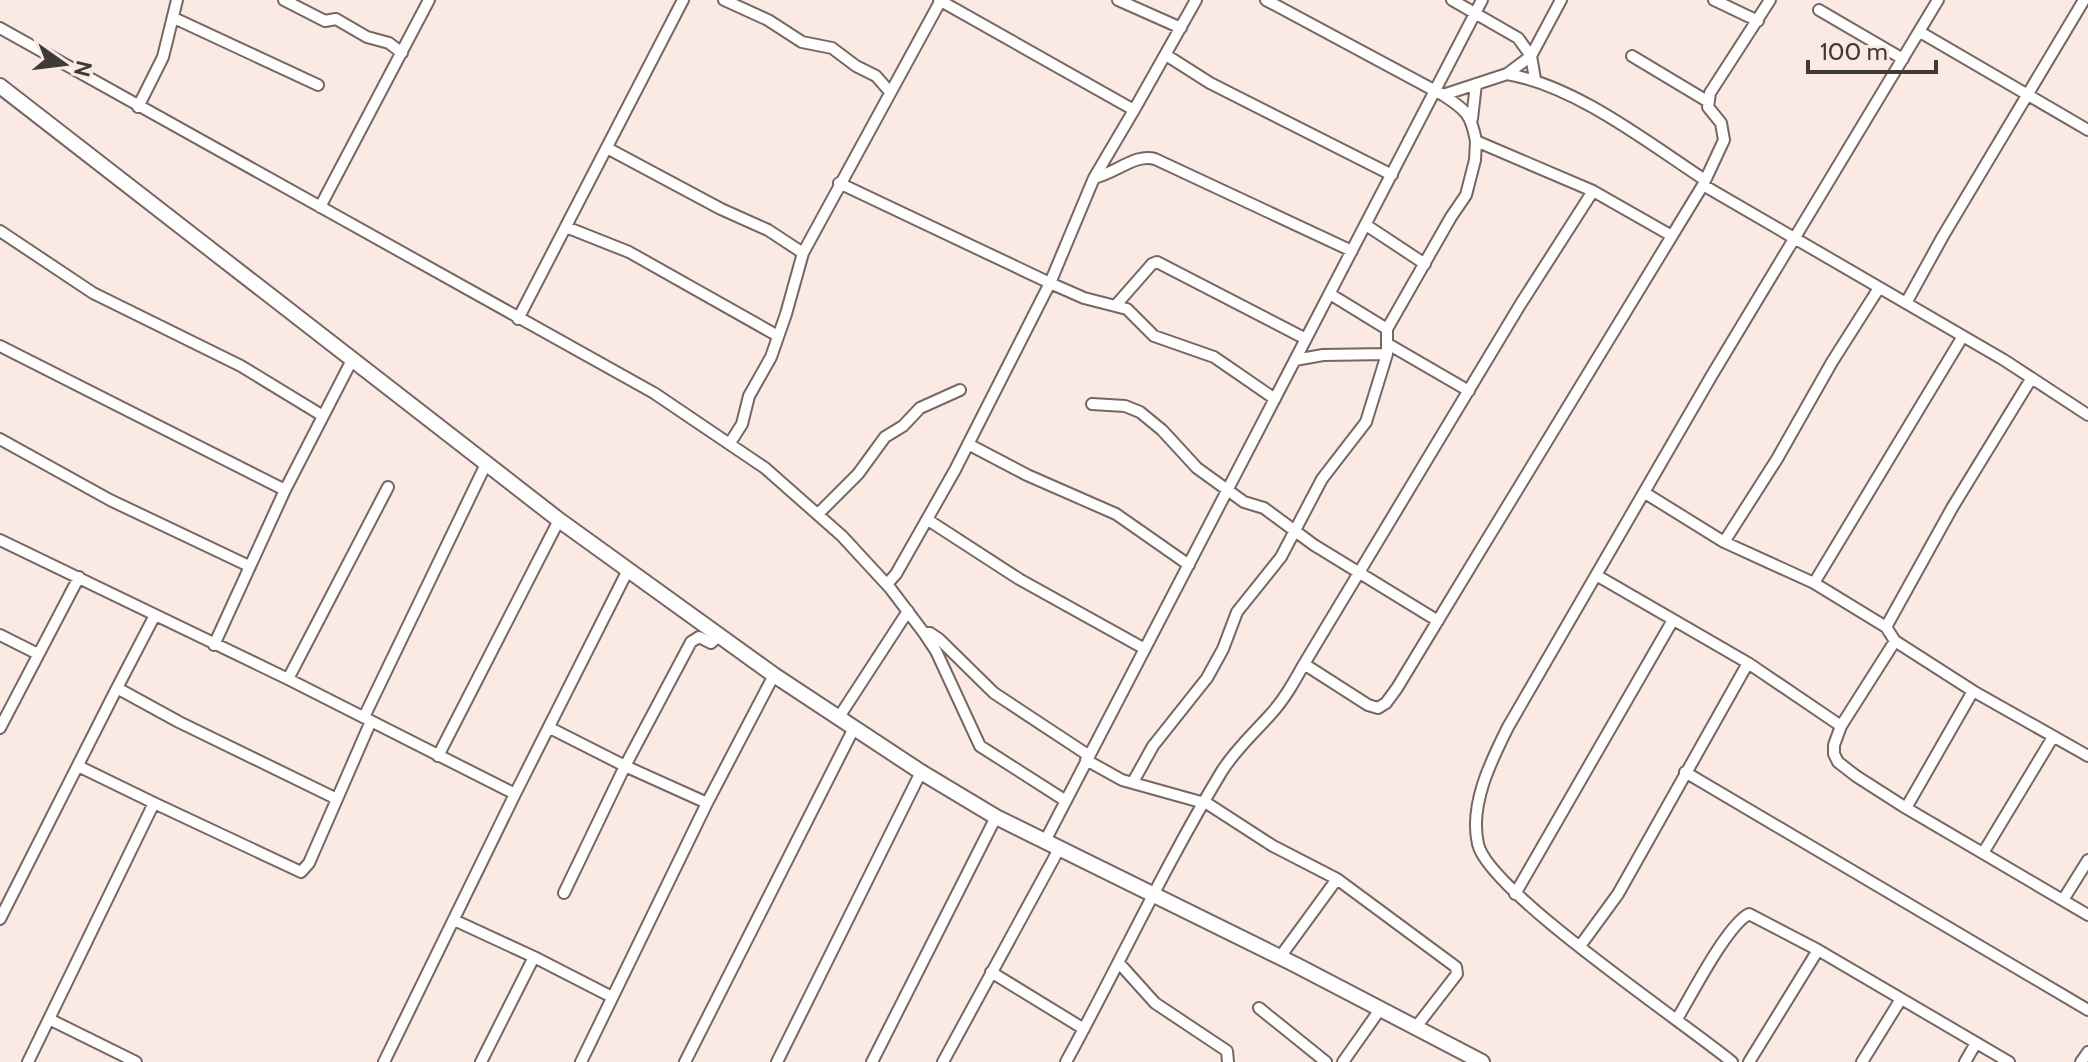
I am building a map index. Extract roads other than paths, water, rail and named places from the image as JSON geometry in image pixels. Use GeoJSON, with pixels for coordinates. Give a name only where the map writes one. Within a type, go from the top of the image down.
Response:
{"type":"FeatureCollection","features":[{"type":"Feature","properties":{"kind":"street"},"geometry":{"type":"LineString","coordinates":[[138,107],[163,57],[177,0]]}},
{"type":"Feature","properties":{"kind":"street"},"geometry":{"type":"LineString","coordinates":[[284,0],[325,21],[336,19],[367,37],[389,43],[402,53]]}},
{"type":"Feature","properties":{"kind":"street"},"geometry":{"type":"LineString","coordinates":[[320,207],[429,0]]}},
{"type":"Feature","properties":{"kind":"street"},"geometry":{"type":"LineString","coordinates":[[518,319],[683,0]]}},
{"type":"Feature","properties":{"kind":"street"},"geometry":{"type":"LineString","coordinates":[[724,0],[768,20],[802,42],[832,48],[852,64],[880,78],[890,92]]}},
{"type":"Feature","properties":{"kind":"street"},"geometry":{"type":"LineString","coordinates":[[1118,0],[1181,28]]}},
{"type":"Feature","properties":{"kind":"street"},"geometry":{"type":"LineString","coordinates":[[887,584],[928,520],[968,444],[1050,283],[1094,178],[1196,0]]}},
{"type":"Feature","properties":{"kind":"street"},"geometry":{"type":"LineString","coordinates":[[1266,0],[1438,93],[1460,106],[1472,119]]}},
{"type":"Feature","properties":{"kind":"street"},"geometry":{"type":"LineString","coordinates":[[1452,0],[1518,38],[1531,56],[1535,79]]}},
{"type":"Feature","properties":{"kind":"street"},"geometry":{"type":"LineString","coordinates":[[1045,841],[1352,251],[1438,93],[1482,0]]}},
{"type":"Feature","properties":{"kind":"street"},"geometry":{"type":"LineString","coordinates":[[1438,93],[1507,74],[1531,56],[1561,0]]}},
{"type":"Feature","properties":{"kind":"street"},"geometry":{"type":"LineString","coordinates":[[1714,0],[1758,21]]}},
{"type":"Feature","properties":{"kind":"street"},"geometry":{"type":"LineString","coordinates":[[1304,664],[1368,705],[1383,706],[1397,688],[1704,182],[1724,140],[1721,123],[1710,113],[1707,101],[1713,86],[1770,0]]}},
{"type":"Feature","properties":{"kind":"street"},"geometry":{"type":"LineString","coordinates":[[1732,1062],[1580,946],[1515,894],[1493,872],[1478,844],[1477,817],[1483,786],[1508,727],[1712,375],[1938,0]]}},
{"type":"Feature","properties":{"kind":"street"},"geometry":{"type":"LineString","coordinates":[[1906,303],[2084,0]]}},
{"type":"Feature","properties":{"kind":"street"},"geometry":{"type":"LineString","coordinates":[[730,443],[742,424],[749,396],[771,357],[803,253],[940,1],[1134,110]]}},
{"type":"Feature","properties":{"kind":"street"},"geometry":{"type":"LineString","coordinates":[[1819,10],[1903,59]]}},
{"type":"Feature","properties":{"kind":"street"},"geometry":{"type":"LineString","coordinates":[[174,18],[318,85]]}},
{"type":"Feature","properties":{"kind":"street"},"geometry":{"type":"LineString","coordinates":[[0,28],[654,393],[765,468],[867,561],[908,611],[936,651],[980,746],[1066,801]]}},
{"type":"Feature","properties":{"kind":"street"},"geometry":{"type":"LineString","coordinates":[[1920,32],[2088,130]]}},
{"type":"Feature","properties":{"kind":"street"},"geometry":{"type":"LineString","coordinates":[[1166,55],[1265,113],[1392,175]]}},
{"type":"Feature","properties":{"kind":"street"},"geometry":{"type":"LineString","coordinates":[[1632,56],[1707,101]]}},
{"type":"Feature","properties":{"kind":"street"},"geometry":{"type":"LineString","coordinates":[[1507,74],[1535,79],[1636,133],[1704,182],[1963,336],[2088,415]]}},
{"type":"Feature","properties":{"kind":"street"},"geometry":{"type":"LineString","coordinates":[[1133,782],[1153,746],[1207,678],[1227,641],[1237,612],[1281,557],[1322,479],[1366,422],[1388,349],[1387,329],[1466,195],[1473,171],[1476,141],[1472,119],[1476,84]]}},
{"type":"Feature","properties":{"kind":"street"},"geometry":{"type":"LineString","coordinates":[[0,86],[559,520],[774,675],[854,728],[996,817],[1280,957],[1482,1062]]}},
{"type":"Feature","properties":{"kind":"street"},"geometry":{"type":"LineString","coordinates":[[1476,141],[1593,191],[1672,236]]}},
{"type":"Feature","properties":{"kind":"street"},"geometry":{"type":"LineString","coordinates":[[607,148],[768,230],[803,253]]}},
{"type":"Feature","properties":{"kind":"street"},"geometry":{"type":"LineString","coordinates":[[1094,178],[1145,156],[1352,251]]}},
{"type":"Feature","properties":{"kind":"street"},"geometry":{"type":"LineString","coordinates":[[839,183],[1084,298],[1132,312],[1162,340],[1214,357],[1275,399]]}},
{"type":"Feature","properties":{"kind":"street"},"geometry":{"type":"LineString","coordinates":[[1066,1062],[1152,894],[1204,802],[1235,751],[1276,708],[1593,191]]}},
{"type":"Feature","properties":{"kind":"street"},"geometry":{"type":"LineString","coordinates":[[1366,225],[1425,264]]}},
{"type":"Feature","properties":{"kind":"street"},"geometry":{"type":"LineString","coordinates":[[566,227],[629,252],[778,336]]}},
{"type":"Feature","properties":{"kind":"street"},"geometry":{"type":"LineString","coordinates":[[0,231],[93,293],[231,360],[323,416]]}},
{"type":"Feature","properties":{"kind":"street"},"geometry":{"type":"LineString","coordinates":[[1116,305],[1157,262],[1306,339]]}},
{"type":"Feature","properties":{"kind":"street"},"geometry":{"type":"LineString","coordinates":[[1724,542],[1879,288]]}},
{"type":"Feature","properties":{"kind":"street"},"geometry":{"type":"LineString","coordinates":[[1330,294],[1387,329]]}},
{"type":"Feature","properties":{"kind":"street"},"geometry":{"type":"LineString","coordinates":[[1814,583],[1963,336]]}},
{"type":"Feature","properties":{"kind":"street"},"geometry":{"type":"LineString","coordinates":[[0,346],[285,490]]}},
{"type":"Feature","properties":{"kind":"street"},"geometry":{"type":"LineString","coordinates":[[1295,360],[1388,349],[1469,391]]}},
{"type":"Feature","properties":{"kind":"street"},"geometry":{"type":"LineString","coordinates":[[214,645],[285,490],[352,360]]}},
{"type":"Feature","properties":{"kind":"street"},"geometry":{"type":"LineString","coordinates":[[1886,627],[1952,508],[2031,379]]}},
{"type":"Feature","properties":{"kind":"street"},"geometry":{"type":"LineString","coordinates":[[818,514],[858,474],[885,437],[903,426],[920,408],[960,390]]}},
{"type":"Feature","properties":{"kind":"street"},"geometry":{"type":"LineString","coordinates":[[1092,404],[1125,406],[1140,412],[1162,430],[1192,464],[1244,502],[1266,510],[1295,532],[1438,621]]}},
{"type":"Feature","properties":{"kind":"street"},"geometry":{"type":"LineString","coordinates":[[0,439],[110,500],[249,566]]}},
{"type":"Feature","properties":{"kind":"street"},"geometry":{"type":"LineString","coordinates":[[968,444],[1027,475],[1116,514],[1189,565]]}},
{"type":"Feature","properties":{"kind":"street"},"geometry":{"type":"LineString","coordinates":[[78,766],[301,872],[309,863],[367,719],[486,464]]}},
{"type":"Feature","properties":{"kind":"street"},"geometry":{"type":"LineString","coordinates":[[288,679],[388,487]]}},
{"type":"Feature","properties":{"kind":"street"},"geometry":{"type":"LineString","coordinates":[[1645,493],[1724,542],[1814,583],[1886,627],[1895,641],[1973,691],[2088,756]]}},
{"type":"Feature","properties":{"kind":"street"},"geometry":{"type":"LineString","coordinates":[[438,756],[559,520]]}},
{"type":"Feature","properties":{"kind":"street"},"geometry":{"type":"LineString","coordinates":[[928,520],[1019,579],[1145,649]]}},
{"type":"Feature","properties":{"kind":"street"},"geometry":{"type":"LineString","coordinates":[[0,540],[288,679],[515,794]]}},
{"type":"Feature","properties":{"kind":"street"},"geometry":{"type":"LineString","coordinates":[[384,1062],[628,570]]}},
{"type":"Feature","properties":{"kind":"street"},"geometry":{"type":"LineString","coordinates":[[1596,575],[1748,663],[1841,726]]}},
{"type":"Feature","properties":{"kind":"street"},"geometry":{"type":"LineString","coordinates":[[0,728],[79,577]]}},
{"type":"Feature","properties":{"kind":"street"},"geometry":{"type":"LineString","coordinates":[[839,717],[908,611]]}},
{"type":"Feature","properties":{"kind":"street"},"geometry":{"type":"LineString","coordinates":[[2,911],[155,615]]}},
{"type":"Feature","properties":{"kind":"street"},"geometry":{"type":"LineString","coordinates":[[1515,894],[1673,620]]}},
{"type":"Feature","properties":{"kind":"street"},"geometry":{"type":"LineString","coordinates":[[924,633],[939,639],[994,693],[1115,777],[1204,802],[1273,846],[1337,879],[1458,969],[1416,1027]]}},
{"type":"Feature","properties":{"kind":"street"},"geometry":{"type":"LineString","coordinates":[[0,635],[38,654]]}},
{"type":"Feature","properties":{"kind":"street"},"geometry":{"type":"LineString","coordinates":[[564,893],[625,766],[693,640],[699,637],[711,643],[719,636]]}},
{"type":"Feature","properties":{"kind":"street"},"geometry":{"type":"LineString","coordinates":[[1895,641],[1841,726],[1834,745],[1838,762],[1906,808],[2088,915]]}},
{"type":"Feature","properties":{"kind":"street"},"geometry":{"type":"LineString","coordinates":[[1580,946],[1609,908],[1748,663]]}},
{"type":"Feature","properties":{"kind":"street"},"geometry":{"type":"LineString","coordinates":[[581,1062],[707,803],[774,675]]}},
{"type":"Feature","properties":{"kind":"street"},"geometry":{"type":"LineString","coordinates":[[117,688],[179,722],[337,799]]}},
{"type":"Feature","properties":{"kind":"street"},"geometry":{"type":"LineString","coordinates":[[1906,808],[1973,691]]}},
{"type":"Feature","properties":{"kind":"street"},"geometry":{"type":"LineString","coordinates":[[550,728],[707,803]]}},
{"type":"Feature","properties":{"kind":"street"},"geometry":{"type":"LineString","coordinates":[[685,1062],[854,728]]}},
{"type":"Feature","properties":{"kind":"street"},"geometry":{"type":"LineString","coordinates":[[1983,853],[2053,737]]}},
{"type":"Feature","properties":{"kind":"street"},"geometry":{"type":"LineString","coordinates":[[777,1062],[921,772]]}},
{"type":"Feature","properties":{"kind":"street"},"geometry":{"type":"LineString","coordinates":[[1685,772],[2088,1010]]}},
{"type":"Feature","properties":{"kind":"street"},"geometry":{"type":"LineString","coordinates":[[28,1062],[154,803]]}},
{"type":"Feature","properties":{"kind":"street"},"geometry":{"type":"LineString","coordinates":[[872,1062],[996,817]]}},
{"type":"Feature","properties":{"kind":"street"},"geometry":{"type":"LineString","coordinates":[[943,1062],[1059,849]]}},
{"type":"Feature","properties":{"kind":"street"},"geometry":{"type":"LineString","coordinates":[[2063,900],[2088,860]]}},
{"type":"Feature","properties":{"kind":"street"},"geometry":{"type":"LineString","coordinates":[[1280,957],[1337,879]]}},
{"type":"Feature","properties":{"kind":"street"},"geometry":{"type":"LineString","coordinates":[[1677,1019],[1729,934],[1745,916],[1755,916],[2009,1062]]}},
{"type":"Feature","properties":{"kind":"street"},"geometry":{"type":"LineString","coordinates":[[454,920],[612,997]]}},
{"type":"Feature","properties":{"kind":"street"},"geometry":{"type":"LineString","coordinates":[[1749,1062],[1818,950]]}},
{"type":"Feature","properties":{"kind":"street"},"geometry":{"type":"LineString","coordinates":[[481,1062],[534,957]]}},
{"type":"Feature","properties":{"kind":"street"},"geometry":{"type":"LineString","coordinates":[[1119,963],[1155,1003],[1227,1051],[1228,1062]]}},
{"type":"Feature","properties":{"kind":"street"},"geometry":{"type":"LineString","coordinates":[[991,972],[1084,1029]]}},
{"type":"Feature","properties":{"kind":"street"},"geometry":{"type":"LineString","coordinates":[[1862,1062],[1901,999]]}},
{"type":"Feature","properties":{"kind":"street"},"geometry":{"type":"LineString","coordinates":[[1259,1008],[1326,1062]]}},
{"type":"Feature","properties":{"kind":"street"},"geometry":{"type":"LineString","coordinates":[[1343,1062],[1381,1008]]}},
{"type":"Feature","properties":{"kind":"street"},"geometry":{"type":"LineString","coordinates":[[49,1019],[136,1062]]}},
{"type":"Feature","properties":{"kind":"street"},"geometry":{"type":"LineString","coordinates":[[1965,1062],[1976,1043]]}},
{"type":"Feature","properties":{"kind":"street"},"geometry":{"type":"LineString","coordinates":[[2081,1062],[2088,1052]]}}]}
